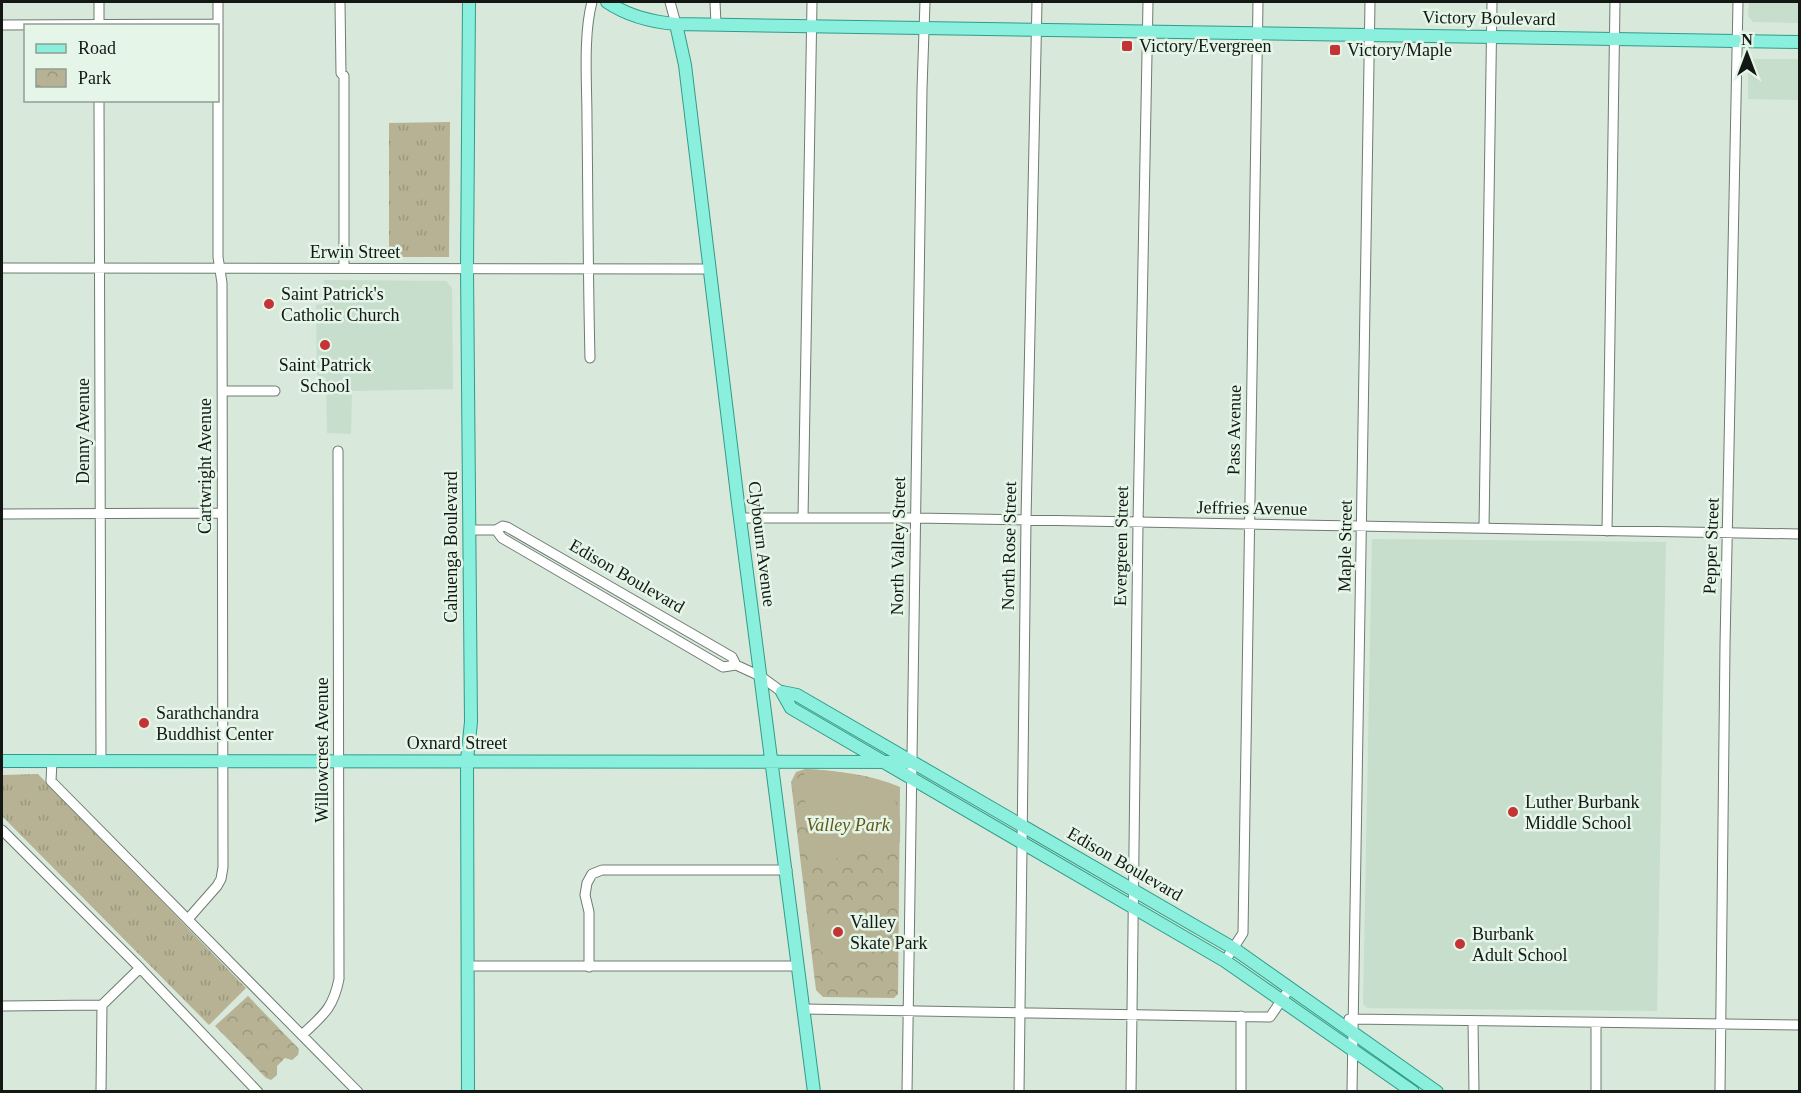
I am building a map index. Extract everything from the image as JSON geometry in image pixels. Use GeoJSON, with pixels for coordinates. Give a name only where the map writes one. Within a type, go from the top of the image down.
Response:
{"type":"FeatureCollection","features":[{"type":"Feature","properties":{"kind":"main road","name":"Cahuenga Boulevard"},"geometry":{"type":"LineString","coordinates":[[468,1092],[467,760],[471,722],[467,269],[469,2]]}},
{"type":"Feature","properties":{"kind":"main road","name":"Victory Boulevard"},"geometry":{"type":"LineString","coordinates":[[607,2],[629,14],[649,21],[676,24],[1800,42]]}},
{"type":"Feature","properties":{"kind":"main road","name":"Clybourn Avenue"},"geometry":{"type":"LineString","coordinates":[[676,24],[685,65],[740,518],[814,1092]]}},
{"type":"Feature","properties":{"kind":"main road","name":"Edison Boulevard"},"geometry":{"type":"LineString","coordinates":[[782,692],[797,695],[1233,948],[1437,1092]]}},
{"type":"Feature","properties":{"kind":"main road","name":"Edison Boulevard"},"geometry":{"type":"LineString","coordinates":[[782,692],[790,708],[1225,961],[1413,1092]]}},
{"type":"Feature","properties":{"kind":"main road","name":"Oxnard Street"},"geometry":{"type":"LineString","coordinates":[[2,761],[912,762]]}},
{"type":"Feature","properties":{"kind":"street"},"geometry":{"type":"LineString","coordinates":[[99,2],[99,24]]}},
{"type":"Feature","properties":{"kind":"street","name":"Cartwright Avenue"},"geometry":{"type":"LineString","coordinates":[[218,2],[218,24]]}},
{"type":"Feature","properties":{"kind":"street"},"geometry":{"type":"LineString","coordinates":[[340,2],[340,73],[344,76],[344,268]]}},
{"type":"Feature","properties":{"kind":"street"},"geometry":{"type":"LineString","coordinates":[[591,358],[588,269],[587,61],[592,2]]}},
{"type":"Feature","properties":{"kind":"street","name":"Clybourn Avenue"},"geometry":{"type":"LineString","coordinates":[[670,2],[676,24]]}},
{"type":"Feature","properties":{"kind":"street"},"geometry":{"type":"LineString","coordinates":[[715,2],[716,24]]}},
{"type":"Feature","properties":{"kind":"street"},"geometry":{"type":"LineString","coordinates":[[803,518],[812,2]]}},
{"type":"Feature","properties":{"kind":"street","name":"North Valley Street"},"geometry":{"type":"LineString","coordinates":[[907,1092],[925,2]]}},
{"type":"Feature","properties":{"kind":"street","name":"North Rose Street"},"geometry":{"type":"LineString","coordinates":[[1019,1092],[1026,520],[1036,2]]}},
{"type":"Feature","properties":{"kind":"street","name":"Evergreen Street"},"geometry":{"type":"LineString","coordinates":[[1131,1092],[1138,523],[1148,2]]}},
{"type":"Feature","properties":{"kind":"street","name":"Pass Avenue"},"geometry":{"type":"LineString","coordinates":[[1225,961],[1243,933],[1258,2]]}},
{"type":"Feature","properties":{"kind":"street","name":"Maple Street"},"geometry":{"type":"LineString","coordinates":[[1352,1092],[1370,2]]}},
{"type":"Feature","properties":{"kind":"street"},"geometry":{"type":"LineString","coordinates":[[1484,528],[1492,2]]}},
{"type":"Feature","properties":{"kind":"street"},"geometry":{"type":"LineString","coordinates":[[1607,531],[1615,2]]}},
{"type":"Feature","properties":{"kind":"street","name":"Pepper Street"},"geometry":{"type":"LineString","coordinates":[[1720,1092],[1721,917],[1738,2]]}},
{"type":"Feature","properties":{"kind":"street"},"geometry":{"type":"LineString","coordinates":[[2,25],[24,25]]}},
{"type":"Feature","properties":{"kind":"street","name":"Denny Avenue"},"geometry":{"type":"LineString","coordinates":[[99,102],[101,761]]}},
{"type":"Feature","properties":{"kind":"street","name":"Cartwright Avenue"},"geometry":{"type":"LineString","coordinates":[[188,919],[217,886],[224,867],[218,102]]}},
{"type":"Feature","properties":{"kind":"street","name":"Erwin Street"},"geometry":{"type":"LineString","coordinates":[[2,268],[709,269]]}},
{"type":"Feature","properties":{"kind":"street"},"geometry":{"type":"LineString","coordinates":[[222,391],[275,391]]}},
{"type":"Feature","properties":{"kind":"street","name":"Willowcrest Avenue"},"geometry":{"type":"LineString","coordinates":[[302,1035],[327,1011],[335,996],[339,979],[338,451]]}},
{"type":"Feature","properties":{"kind":"street"},"geometry":{"type":"LineString","coordinates":[[2,514],[221,513]]}},
{"type":"Feature","properties":{"kind":"street","name":"Jeffries Avenue"},"geometry":{"type":"LineString","coordinates":[[740,518],[915,518],[1800,534]]}},
{"type":"Feature","properties":{"kind":"street","name":"Edison Boulevard"},"geometry":{"type":"LineString","coordinates":[[469,530],[496,530],[502,538],[723,668],[736,665],[760,676],[782,692]]}},
{"type":"Feature","properties":{"kind":"street"},"geometry":{"type":"LineString","coordinates":[[52,761],[51,781],[358,1092]]}},
{"type":"Feature","properties":{"kind":"street"},"geometry":{"type":"LineString","coordinates":[[2,830],[140,968],[258,1092]]}},
{"type":"Feature","properties":{"kind":"street"},"geometry":{"type":"LineString","coordinates":[[589,967],[589,912],[585,895],[587,883],[592,874],[602,870],[787,870]]}},
{"type":"Feature","properties":{"kind":"street"},"geometry":{"type":"LineString","coordinates":[[468,966],[798,966]]}},
{"type":"Feature","properties":{"kind":"street"},"geometry":{"type":"LineString","coordinates":[[2,1006],[102,1005],[140,968]]}},
{"type":"Feature","properties":{"kind":"street"},"geometry":{"type":"LineString","coordinates":[[804,1009],[1270,1017],[1290,988]]}},
{"type":"Feature","properties":{"kind":"street"},"geometry":{"type":"LineString","coordinates":[[101,1092],[102,1005]]}},
{"type":"Feature","properties":{"kind":"street"},"geometry":{"type":"LineString","coordinates":[[1241,1017],[1241,1092]]}},
{"type":"Feature","properties":{"kind":"street"},"geometry":{"type":"LineString","coordinates":[[1336,1019],[1800,1025]]}},
{"type":"Feature","properties":{"kind":"street"},"geometry":{"type":"LineString","coordinates":[[1473,1021],[1474,1092]]}},
{"type":"Feature","properties":{"kind":"street"},"geometry":{"type":"LineString","coordinates":[[1596,1023],[1596,1092]]}},
{"type":"Feature","properties":{"kind":"shaded area"},"geometry":{"type":"Polygon","coordinates":[[[1749,2],[1799,2],[1799,23],[1753,22],[1748,16],[1749,2]]]}},
{"type":"Feature","properties":{"kind":"shaded area"},"geometry":{"type":"Polygon","coordinates":[[[1748,59],[1799,59],[1799,100],[1748,99],[1748,59]]]}},
{"type":"Feature","properties":{"kind":"shaded area"},"geometry":{"type":"Polygon","coordinates":[[[324,280],[446,281],[452,288],[453,389],[352,391],[351,434],[327,433],[326,378],[317,375],[316,305],[324,304],[324,280]]]}},
{"type":"Feature","properties":{"kind":"shaded area","name":"Luther Burbank Middle School"},"geometry":{"type":"Polygon","coordinates":[[[1372,539],[1666,542],[1657,1011],[1367,1008],[1363,1004],[1372,539]]]}},
{"type":"Feature","properties":{"kind":"green space"},"geometry":{"type":"Polygon","coordinates":[[[450,122],[449,257],[389,257],[389,123],[450,122]]]}},
{"type":"Feature","properties":{"kind":"green space","name":"Valley Park"},"geometry":{"type":"Polygon","coordinates":[[[805,769],[854,774],[900,787],[898,994],[894,998],[823,997],[816,990],[791,782],[796,772],[805,769]]]}},
{"type":"Feature","properties":{"kind":"green space"},"geometry":{"type":"Polygon","coordinates":[[[805,769],[855,775],[878,784],[888,792],[899,810],[900,842],[891,850],[825,860],[815,858],[811,853],[803,781],[805,769]]]}},
{"type":"Feature","properties":{"kind":"green space"},"geometry":{"type":"Polygon","coordinates":[[[38,774],[246,988],[209,1025],[2,816],[2,775],[38,774]]]}},
{"type":"Feature","properties":{"kind":"green space","name":"Valley Skate Park"},"geometry":{"type":"Polygon","coordinates":[[[849,914],[857,914],[865,922],[861,951],[857,955],[825,956],[812,941],[815,920],[835,923],[837,919],[849,914]]]}},
{"type":"Feature","properties":{"kind":"green space"},"geometry":{"type":"Polygon","coordinates":[[[248,996],[299,1049],[298,1055],[292,1060],[285,1058],[277,1066],[277,1075],[271,1080],[266,1078],[215,1026],[248,996]]]}},
{"type":"Feature","properties":{"kind":"place","name":"Victory/Evergreen"},"geometry":{"type":"Point","coordinates":[1127,46]}},
{"type":"Feature","properties":{"kind":"place","name":"Victory/Maple"},"geometry":{"type":"Point","coordinates":[1335,50]}},
{"type":"Feature","properties":{"kind":"place","name":"Saint Patrick's Catholic Church"},"geometry":{"type":"Point","coordinates":[269,304]}},
{"type":"Feature","properties":{"kind":"place","name":"Saint Patrick School"},"geometry":{"type":"Point","coordinates":[325,345]}},
{"type":"Feature","properties":{"kind":"place","name":"Sarathchandra Buddhist Center"},"geometry":{"type":"Point","coordinates":[144,723]}},
{"type":"Feature","properties":{"kind":"place","name":"Luther Burbank Middle School"},"geometry":{"type":"Point","coordinates":[1513,812]}},
{"type":"Feature","properties":{"kind":"place","name":"Valley Skate Park"},"geometry":{"type":"Point","coordinates":[838,932]}},
{"type":"Feature","properties":{"kind":"place","name":"Burbank Adult School"},"geometry":{"type":"Point","coordinates":[1460,944]}}]}
